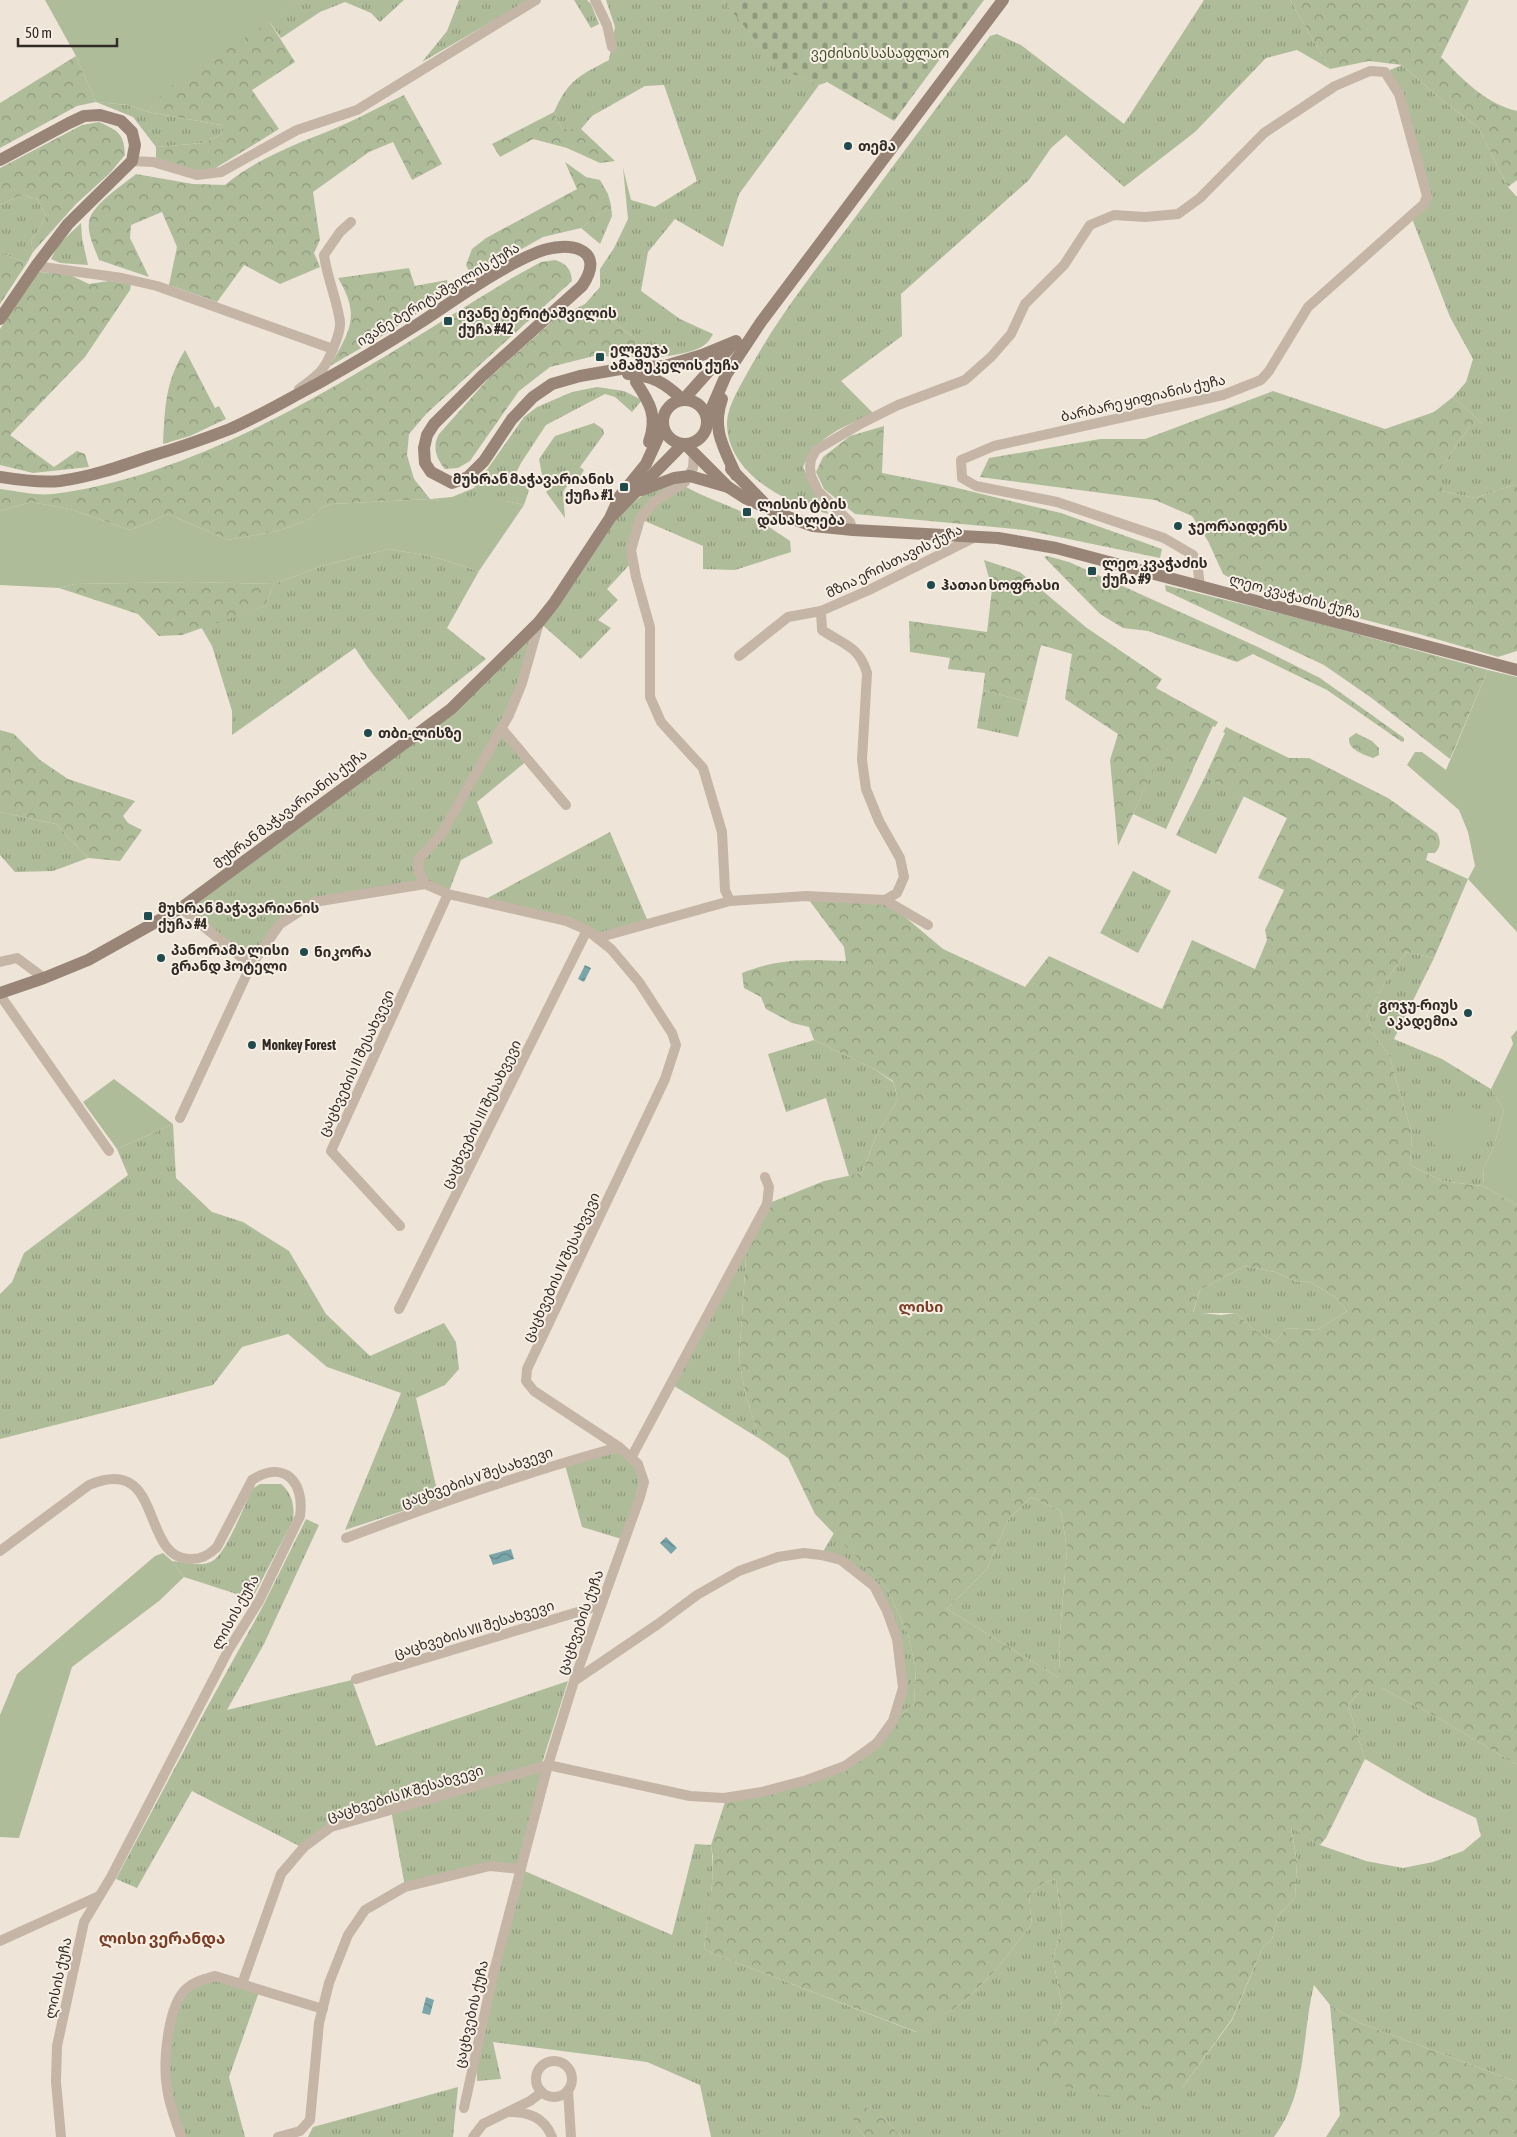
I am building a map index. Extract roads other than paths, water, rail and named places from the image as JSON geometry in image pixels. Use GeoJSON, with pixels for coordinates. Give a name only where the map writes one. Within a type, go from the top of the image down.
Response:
{"type":"FeatureCollection","features":[{"type":"Feature","properties":{"kind":"main road"},"geometry":{"type":"LineString","coordinates":[[610,518],[637,491],[698,439],[726,375],[761,322],[1002,0]]}},
{"type":"Feature","properties":{"kind":"main road"},"geometry":{"type":"LineString","coordinates":[[0,160],[69,122],[84,116],[100,116],[121,121],[132,132],[136,145],[132,161],[68,224],[36,266],[0,319]]}},
{"type":"Feature","properties":{"kind":"main road","name":"ივანე ბერიტაშვილის ქუჩა"},"geometry":{"type":"LineString","coordinates":[[0,477],[59,481],[93,475],[193,443],[231,428],[281,404],[364,358],[510,266],[538,252],[554,247],[573,246],[585,252],[590,262],[590,274],[582,286],[482,376],[434,424],[427,434],[424,448],[425,462],[431,472],[452,483],[468,477],[484,462],[512,419],[533,397],[564,379],[601,374]]}},
{"type":"Feature","properties":{"kind":"main road"},"geometry":{"type":"LineString","coordinates":[[610,518],[620,496],[646,464],[668,407],[674,402],[683,399],[736,341],[761,322]]}},
{"type":"Feature","properties":{"kind":"main road"},"geometry":{"type":"LineString","coordinates":[[736,475],[718,433],[716,423],[725,388],[750,340]]}},
{"type":"Feature","properties":{"kind":"main road"},"geometry":{"type":"LineString","coordinates":[[601,374],[626,368],[665,366],[702,355],[736,341]]}},
{"type":"Feature","properties":{"kind":"main road"},"geometry":{"type":"LineString","coordinates":[[601,374],[650,377],[662,382],[683,399],[699,405],[720,454],[736,475]]}},
{"type":"Feature","properties":{"kind":"main road"},"geometry":{"type":"LineString","coordinates":[[601,374],[636,382],[654,397],[671,439],[688,447],[728,487]]}},
{"type":"Feature","properties":{"kind":"main road"},"geometry":{"type":"LineString","coordinates":[[633,478],[648,444],[654,420],[650,406],[636,382]]}},
{"type":"Feature","properties":{"kind":"main road","name":"ლეო კვაჭაძის ქუჩა"},"geometry":{"type":"LineString","coordinates":[[736,475],[770,508]]}},
{"type":"Feature","properties":{"kind":"main road"},"geometry":{"type":"LineString","coordinates":[[637,491],[674,478],[690,476],[728,487]]}},
{"type":"Feature","properties":{"kind":"main road","name":"ლეო კვაჭაძის ქუჩა"},"geometry":{"type":"LineString","coordinates":[[728,487],[745,498],[813,526],[998,538],[1056,548],[1517,670]]}},
{"type":"Feature","properties":{"kind":"main road","name":"მუხრან მაჭავარიანის ქუჩა"},"geometry":{"type":"LineString","coordinates":[[0,994],[88,960],[181,908],[451,709],[539,622],[610,518]]}},
{"type":"Feature","properties":{"kind":"street"},"geometry":{"type":"LineString","coordinates":[[132,161],[153,162],[197,175],[221,172],[297,130],[357,110],[536,0]]}},
{"type":"Feature","properties":{"kind":"street"},"geometry":{"type":"LineString","coordinates":[[595,0],[607,25],[612,47]]}},
{"type":"Feature","properties":{"kind":"street","name":"ბარბარე ყიფიანის ქუჩა"},"geometry":{"type":"LineString","coordinates":[[853,530],[850,522],[818,491],[811,476],[811,459],[816,450],[862,422],[898,405],[965,380],[1011,334],[1025,304],[1064,265],[1090,225],[1114,215],[1145,217],[1178,214],[1200,198],[1264,133],[1335,86],[1370,71],[1385,72],[1399,94],[1427,196],[1424,204],[1308,307],[1269,371],[1261,380],[1223,395],[994,446],[961,460],[962,478],[976,486],[1057,502],[1164,538],[1182,547],[1193,555],[1198,569],[1200,587]]}},
{"type":"Feature","properties":{"kind":"street"},"geometry":{"type":"LineString","coordinates":[[281,404],[322,371],[333,349],[340,325],[334,296],[326,276],[324,255],[340,232],[351,222]]}},
{"type":"Feature","properties":{"kind":"street"},"geometry":{"type":"LineString","coordinates":[[36,266],[122,278],[157,286],[333,349]]}},
{"type":"Feature","properties":{"kind":"street"},"geometry":{"type":"LineString","coordinates":[[688,447],[690,476],[682,485],[655,501],[640,519],[631,550],[636,577],[650,627],[650,696],[661,722],[703,768],[722,832],[725,890],[730,901]]}},
{"type":"Feature","properties":{"kind":"street","name":"მზია ერისთავის ქუჩა"},"geometry":{"type":"LineString","coordinates":[[885,900],[897,893],[904,877],[900,858],[879,821],[866,789],[862,760],[868,673],[864,661],[858,652],[822,630],[822,611],[976,537]]}},
{"type":"Feature","properties":{"kind":"street"},"geometry":{"type":"LineString","coordinates":[[738,656],[788,618],[822,611]]}},
{"type":"Feature","properties":{"kind":"street"},"geometry":{"type":"LineString","coordinates":[[425,884],[419,872],[418,860],[442,833],[502,729],[516,701],[539,622]]}},
{"type":"Feature","properties":{"kind":"street"},"geometry":{"type":"LineString","coordinates":[[502,729],[566,805]]}},
{"type":"Feature","properties":{"kind":"street"},"geometry":{"type":"LineString","coordinates":[[180,1118],[251,965],[280,924],[314,902],[425,884],[448,894],[566,922],[587,930],[597,938],[730,901],[806,896],[885,900],[928,925]]}},
{"type":"Feature","properties":{"kind":"street","name":"ცაცხვების II შესახვევი"},"geometry":{"type":"LineString","coordinates":[[400,1226],[331,1151],[448,894]]}},
{"type":"Feature","properties":{"kind":"street"},"geometry":{"type":"LineString","coordinates":[[181,908],[251,965]]}},
{"type":"Feature","properties":{"kind":"street","name":"ცაცხვების III შესახვევი"},"geometry":{"type":"LineString","coordinates":[[399,1309],[587,930]]}},
{"type":"Feature","properties":{"kind":"street","name":"ცაცხვების IV შესახვევი"},"geometry":{"type":"LineString","coordinates":[[597,938],[611,949],[639,982],[672,1033],[676,1044],[665,1079],[527,1369],[526,1381],[534,1391],[631,1458]]}},
{"type":"Feature","properties":{"kind":"street"},"geometry":{"type":"LineString","coordinates":[[0,962],[17,958],[44,978]]}},
{"type":"Feature","properties":{"kind":"street"},"geometry":{"type":"LineString","coordinates":[[0,994],[108,1151]]}},
{"type":"Feature","properties":{"kind":"street"},"geometry":{"type":"LineString","coordinates":[[631,1458],[767,1204],[769,1187],[765,1176]]}},
{"type":"Feature","properties":{"kind":"street","name":"ცაცხვების V შესახვევი"},"geometry":{"type":"LineString","coordinates":[[346,1538],[441,1502],[563,1462],[618,1448]]}},
{"type":"Feature","properties":{"kind":"street","name":"ცაცხვების ქუჩა"},"geometry":{"type":"LineString","coordinates":[[464,2108],[493,1975],[548,1765],[574,1680],[642,1490],[644,1482],[642,1473],[638,1464],[631,1458]]}},
{"type":"Feature","properties":{"kind":"street","name":"ლისის ქუჩა"},"geometry":{"type":"LineString","coordinates":[[0,1552],[89,1485],[100,1480],[125,1481],[136,1489],[146,1500],[160,1539],[166,1548],[174,1555],[188,1559],[199,1559],[208,1555],[216,1547],[252,1480],[261,1474],[273,1471],[285,1473],[295,1481],[302,1504],[300,1516],[259,1600],[230,1649],[100,1896],[84,1922],[57,2046],[56,2082],[61,2137]]}},
{"type":"Feature","properties":{"kind":"street"},"geometry":{"type":"LineString","coordinates":[[548,1765],[690,1796],[724,1798],[762,1792],[808,1780],[845,1766],[877,1744],[893,1721],[903,1688],[897,1639],[887,1611],[874,1586],[841,1560],[804,1553],[778,1557],[739,1571],[697,1595],[658,1624],[574,1680]]}},
{"type":"Feature","properties":{"kind":"street","name":"ცაცხვების VII შესახვევი"},"geometry":{"type":"LineString","coordinates":[[356,1679],[600,1605]]}},
{"type":"Feature","properties":{"kind":"street","name":"ცაცხვების IX შესახვევი"},"geometry":{"type":"LineString","coordinates":[[242,1984],[281,1874],[304,1847],[331,1827],[548,1765]]}},
{"type":"Feature","properties":{"kind":"street"},"geometry":{"type":"LineString","coordinates":[[278,2137],[300,2131],[310,2120],[319,2023],[329,1983],[348,1935],[365,1910],[405,1887],[490,1866],[520,1869]]}},
{"type":"Feature","properties":{"kind":"street"},"geometry":{"type":"LineString","coordinates":[[0,1941],[100,1896]]}},
{"type":"Feature","properties":{"kind":"street"},"geometry":{"type":"LineString","coordinates":[[181,2137],[167,2088],[166,2047],[175,2007],[185,1989],[198,1981],[215,1976],[323,2008]]}},
{"type":"Feature","properties":{"kind":"street"},"geometry":{"type":"LineString","coordinates":[[568,2090],[558,2096],[546,2096],[536,2082],[538,2071],[542,2066],[553,2062],[564,2064],[568,2069],[572,2080],[568,2090],[571,2137]]}},
{"type":"Feature","properties":{"kind":"street"},"geometry":{"type":"LineString","coordinates":[[473,2137],[483,2124],[542,2092]]}},
{"type":"Feature","properties":{"kind":"street"},"geometry":{"type":"LineString","coordinates":[[505,2112],[523,2112],[534,2116],[543,2121],[552,2137]]}},
{"type":"Feature","properties":{"kind":"water"},"geometry":{"type":"Polygon","coordinates":[[[585,965],[591,968],[584,982],[578,979],[585,965]]]}},
{"type":"Feature","properties":{"kind":"water"},"geometry":{"type":"Polygon","coordinates":[[[666,1537],[677,1548],[671,1554],[660,1543],[666,1537]]]}},
{"type":"Feature","properties":{"kind":"water"},"geometry":{"type":"Polygon","coordinates":[[[511,1549],[514,1559],[493,1565],[489,1555],[511,1549]]]}},
{"type":"Feature","properties":{"kind":"water"},"geometry":{"type":"Polygon","coordinates":[[[426,1997],[434,2000],[430,2015],[422,2013],[426,1997]]]}},
{"type":"Feature","properties":{"kind":"place","name":"თემა"},"geometry":{"type":"Point","coordinates":[848,146]}},
{"type":"Feature","properties":{"kind":"place","name":"ივანე ბერიტაშვილის ქუჩა #42"},"geometry":{"type":"Point","coordinates":[448,321]}},
{"type":"Feature","properties":{"kind":"place","name":"ელგუჯა ამაშუკელის ქუჩა"},"geometry":{"type":"Point","coordinates":[600,357]}},
{"type":"Feature","properties":{"kind":"place","name":"მუხრან მაჭავარიანის ქუჩა #1"},"geometry":{"type":"Point","coordinates":[624,487]}},
{"type":"Feature","properties":{"kind":"place","name":"ლისის ტბის დასახლება"},"geometry":{"type":"Point","coordinates":[747,512]}},
{"type":"Feature","properties":{"kind":"place","name":"ჯეორაიდერს"},"geometry":{"type":"Point","coordinates":[1178,526]}},
{"type":"Feature","properties":{"kind":"place","name":"ლეო კვაჭაძის ქუჩა #9"},"geometry":{"type":"Point","coordinates":[1092,571]}},
{"type":"Feature","properties":{"kind":"place","name":"ჰათაი სოფრასი"},"geometry":{"type":"Point","coordinates":[931,585]}},
{"type":"Feature","properties":{"kind":"place","name":"თბი-ლისზე"},"geometry":{"type":"Point","coordinates":[368,733]}},
{"type":"Feature","properties":{"kind":"place","name":"მუხრან მაჭავარიანის ქუჩა #4"},"geometry":{"type":"Point","coordinates":[148,916]}},
{"type":"Feature","properties":{"kind":"place","name":"ნიკორა"},"geometry":{"type":"Point","coordinates":[304,952]}},
{"type":"Feature","properties":{"kind":"place","name":"პანორამა ლისი გრანდ ჰოტელი"},"geometry":{"type":"Point","coordinates":[161,958]}},
{"type":"Feature","properties":{"kind":"place","name":"გოჯუ-რიუს აკადემია"},"geometry":{"type":"Point","coordinates":[1468,1013]}},
{"type":"Feature","properties":{"kind":"place","name":"Monkey Forest"},"geometry":{"type":"Point","coordinates":[252,1045]}},
{"type":"Feature","properties":{"kind":"district","name":"ლისი"},"geometry":{"type":"Point","coordinates":[921,1306]}},
{"type":"Feature","properties":{"kind":"district","name":"ლისი ვერანდა"},"geometry":{"type":"Point","coordinates":[162,1938]}},
{"type":"Feature","properties":{"kind":"park label","name":"ვეძისის სასაფლაო"},"geometry":{"type":"Point","coordinates":[880,53]}}]}
